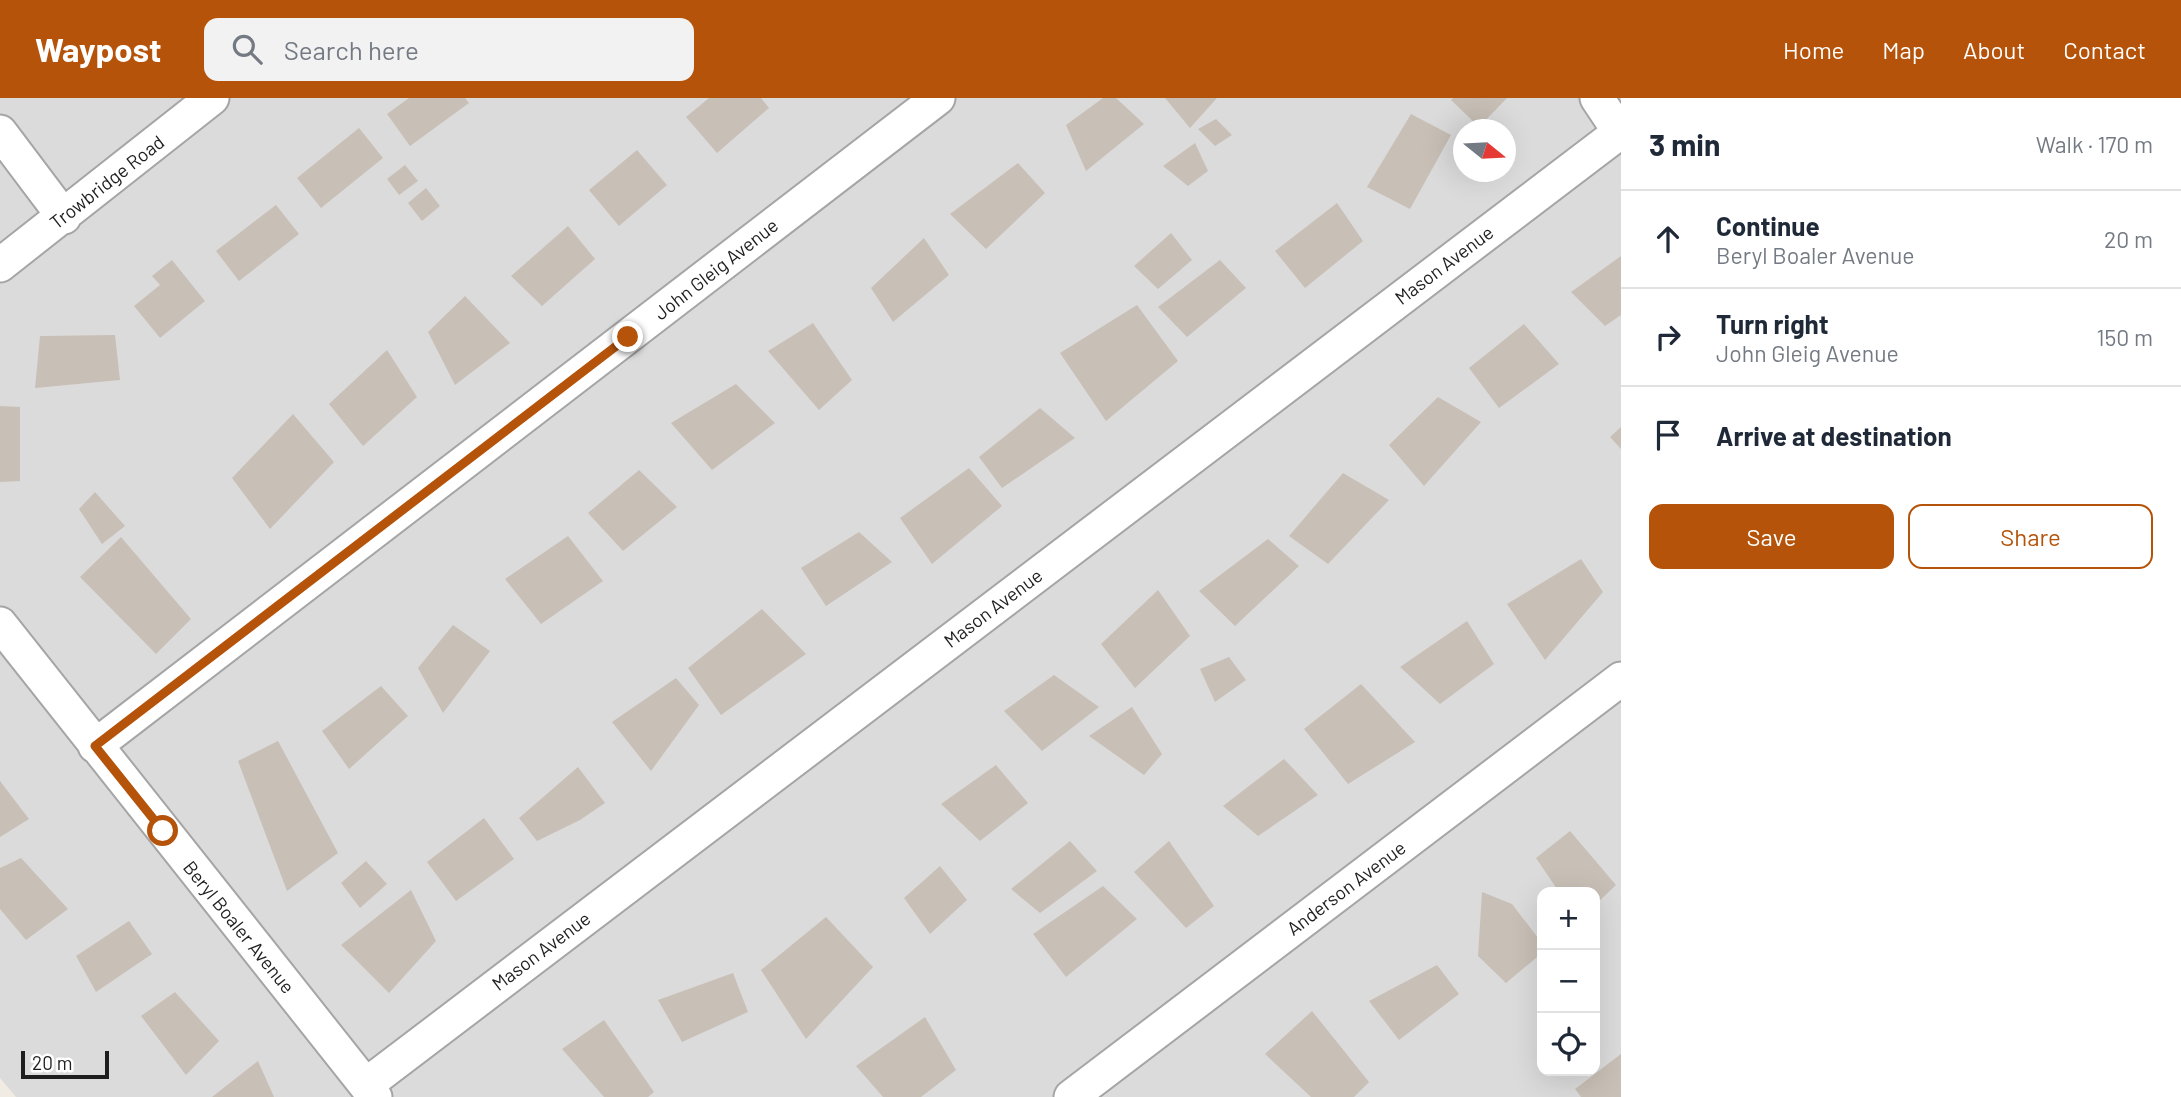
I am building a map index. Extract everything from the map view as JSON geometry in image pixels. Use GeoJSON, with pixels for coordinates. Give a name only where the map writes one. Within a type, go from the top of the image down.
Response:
{"type":"FeatureCollection","features":[{"type":"Feature","properties":{"kind":"street","name":"Trowbridge Road"},"geometry":{"type":"LineString","coordinates":[[0,265],[212,98]]}},
{"type":"Feature","properties":{"kind":"street","name":"John Gleig Avenue"},"geometry":{"type":"LineString","coordinates":[[95,746],[938,98]]}},
{"type":"Feature","properties":{"kind":"street"},"geometry":{"type":"LineString","coordinates":[[1597,98],[1620,133]]}},
{"type":"Feature","properties":{"kind":"street"},"geometry":{"type":"LineString","coordinates":[[0,132],[64,217]]}},
{"type":"Feature","properties":{"kind":"street","name":"Mason Avenue"},"geometry":{"type":"LineString","coordinates":[[370,1091],[1620,133]]}},
{"type":"Feature","properties":{"kind":"street","name":"Beryl Boaler Avenue"},"geometry":{"type":"LineString","coordinates":[[0,624],[370,1091]]}},
{"type":"Feature","properties":{"kind":"street","name":"Anderson Avenue"},"geometry":{"type":"LineString","coordinates":[[1071,1097],[1621,679]]}},
{"type":"Feature","properties":{"kind":"shaded area"},"geometry":{"type":"Polygon","coordinates":[[[0,98],[1621,98],[1621,1097],[16,1097],[0,1078],[0,98]]]}},
{"type":"Feature","properties":{"kind":"building"},"geometry":{"type":"Polygon","coordinates":[[[409,98],[465,98],[469,103],[410,146],[387,114],[409,98]]]}},
{"type":"Feature","properties":{"kind":"building"},"geometry":{"type":"Polygon","coordinates":[[[709,98],[761,98],[769,108],[717,153],[686,117],[709,98]]]}},
{"type":"Feature","properties":{"kind":"building"},"geometry":{"type":"Polygon","coordinates":[[[1103,98],[1116,98],[1144,124],[1086,171],[1066,125],[1103,98]]]}},
{"type":"Feature","properties":{"kind":"building"},"geometry":{"type":"Polygon","coordinates":[[[1165,98],[1217,98],[1190,128],[1165,98]]]}},
{"type":"Feature","properties":{"kind":"building"},"geometry":{"type":"Polygon","coordinates":[[[1507,98],[1487,119],[1471,119],[1451,100],[1507,98]]]}},
{"type":"Feature","properties":{"kind":"building"},"geometry":{"type":"Polygon","coordinates":[[[1411,114],[1451,135],[1410,209],[1367,187],[1411,114]]]}},
{"type":"Feature","properties":{"kind":"building"},"geometry":{"type":"Polygon","coordinates":[[[1216,119],[1232,135],[1215,146],[1198,129],[1216,119]]]}},
{"type":"Feature","properties":{"kind":"building"},"geometry":{"type":"Polygon","coordinates":[[[359,128],[383,158],[321,208],[297,178],[359,128]]]}},
{"type":"Feature","properties":{"kind":"building"},"geometry":{"type":"Polygon","coordinates":[[[1195,143],[1208,171],[1188,186],[1163,166],[1195,143]]]}},
{"type":"Feature","properties":{"kind":"building"},"geometry":{"type":"Polygon","coordinates":[[[637,150],[667,185],[619,226],[589,190],[637,150]]]}},
{"type":"Feature","properties":{"kind":"building"},"geometry":{"type":"Polygon","coordinates":[[[1018,163],[1045,193],[986,249],[950,214],[1018,163]]]}},
{"type":"Feature","properties":{"kind":"building"},"geometry":{"type":"Polygon","coordinates":[[[405,165],[418,181],[399,195],[387,179],[405,165]]]}},
{"type":"Feature","properties":{"kind":"building"},"geometry":{"type":"Polygon","coordinates":[[[426,188],[440,206],[422,221],[408,203],[426,188]]]}},
{"type":"Feature","properties":{"kind":"building"},"geometry":{"type":"Polygon","coordinates":[[[1337,203],[1363,241],[1305,288],[1275,251],[1337,203]]]}},
{"type":"Feature","properties":{"kind":"building"},"geometry":{"type":"Polygon","coordinates":[[[276,205],[299,234],[239,281],[216,251],[276,205]]]}},
{"type":"Feature","properties":{"kind":"building"},"geometry":{"type":"Polygon","coordinates":[[[568,226],[595,259],[542,306],[511,276],[568,226]]]}},
{"type":"Feature","properties":{"kind":"building"},"geometry":{"type":"Polygon","coordinates":[[[1171,233],[1192,260],[1158,289],[1134,266],[1171,233]]]}},
{"type":"Feature","properties":{"kind":"building"},"geometry":{"type":"Polygon","coordinates":[[[924,238],[949,275],[893,322],[871,288],[924,238]]]}},
{"type":"Feature","properties":{"kind":"building"},"geometry":{"type":"Polygon","coordinates":[[[1621,256],[1621,315],[1605,326],[1571,292],[1621,256]]]}},
{"type":"Feature","properties":{"kind":"building"},"geometry":{"type":"Polygon","coordinates":[[[172,260],[205,301],[160,338],[134,306],[160,285],[152,276],[172,260]]]}},
{"type":"Feature","properties":{"kind":"building"},"geometry":{"type":"Polygon","coordinates":[[[1220,260],[1246,288],[1187,337],[1158,307],[1220,260]]]}},
{"type":"Feature","properties":{"kind":"building"},"geometry":{"type":"Polygon","coordinates":[[[465,296],[510,343],[455,385],[428,332],[465,296]]]}},
{"type":"Feature","properties":{"kind":"building"},"geometry":{"type":"Polygon","coordinates":[[[1137,305],[1178,361],[1106,421],[1060,353],[1137,305]]]}},
{"type":"Feature","properties":{"kind":"building"},"geometry":{"type":"Polygon","coordinates":[[[813,323],[852,380],[819,410],[768,351],[813,323]]]}},
{"type":"Feature","properties":{"kind":"building"},"geometry":{"type":"Polygon","coordinates":[[[1524,324],[1559,364],[1499,408],[1469,368],[1524,324]]]}},
{"type":"Feature","properties":{"kind":"building"},"geometry":{"type":"Polygon","coordinates":[[[115,335],[120,380],[35,388],[40,336],[115,335]]]}},
{"type":"Feature","properties":{"kind":"building"},"geometry":{"type":"Polygon","coordinates":[[[387,350],[417,397],[363,446],[329,404],[387,350]]]}},
{"type":"Feature","properties":{"kind":"building"},"geometry":{"type":"Polygon","coordinates":[[[736,384],[775,423],[712,470],[671,423],[736,384]]]}},
{"type":"Feature","properties":{"kind":"building"},"geometry":{"type":"Polygon","coordinates":[[[1438,397],[1481,422],[1424,486],[1389,445],[1438,397]]]}},
{"type":"Feature","properties":{"kind":"building"},"geometry":{"type":"Polygon","coordinates":[[[0,406],[20,407],[20,481],[0,482],[0,406]]]}},
{"type":"Feature","properties":{"kind":"building"},"geometry":{"type":"Polygon","coordinates":[[[1040,408],[1075,438],[1002,488],[979,457],[1040,408]]]}},
{"type":"Feature","properties":{"kind":"building"},"geometry":{"type":"Polygon","coordinates":[[[293,414],[334,462],[270,529],[232,478],[293,414]]]}},
{"type":"Feature","properties":{"kind":"building"},"geometry":{"type":"Polygon","coordinates":[[[1621,427],[1621,449],[1610,437],[1621,427]]]}},
{"type":"Feature","properties":{"kind":"building"},"geometry":{"type":"Polygon","coordinates":[[[969,468],[1002,506],[932,564],[900,518],[969,468]]]}},
{"type":"Feature","properties":{"kind":"building"},"geometry":{"type":"Polygon","coordinates":[[[639,470],[677,507],[623,551],[588,513],[639,470]]]}},
{"type":"Feature","properties":{"kind":"building"},"geometry":{"type":"Polygon","coordinates":[[[1343,473],[1389,500],[1328,564],[1289,536],[1343,473]]]}},
{"type":"Feature","properties":{"kind":"building"},"geometry":{"type":"Polygon","coordinates":[[[95,492],[125,526],[102,544],[79,509],[95,492]]]}},
{"type":"Feature","properties":{"kind":"building"},"geometry":{"type":"Polygon","coordinates":[[[859,532],[892,562],[826,606],[801,568],[859,532]]]}},
{"type":"Feature","properties":{"kind":"building"},"geometry":{"type":"Polygon","coordinates":[[[568,536],[603,581],[541,624],[505,579],[568,536]]]}},
{"type":"Feature","properties":{"kind":"building"},"geometry":{"type":"Polygon","coordinates":[[[121,537],[191,619],[156,654],[80,577],[121,537]]]}},
{"type":"Feature","properties":{"kind":"building"},"geometry":{"type":"Polygon","coordinates":[[[1268,539],[1299,566],[1235,626],[1199,591],[1268,539]]]}},
{"type":"Feature","properties":{"kind":"building"},"geometry":{"type":"Polygon","coordinates":[[[1581,559],[1603,592],[1545,660],[1507,604],[1581,559]]]}},
{"type":"Feature","properties":{"kind":"building"},"geometry":{"type":"Polygon","coordinates":[[[1158,590],[1190,636],[1135,688],[1101,644],[1158,590]]]}},
{"type":"Feature","properties":{"kind":"building"},"geometry":{"type":"Polygon","coordinates":[[[762,609],[806,654],[721,715],[688,668],[762,609]]]}},
{"type":"Feature","properties":{"kind":"building"},"geometry":{"type":"Polygon","coordinates":[[[1467,621],[1494,664],[1440,704],[1400,667],[1467,621]]]}},
{"type":"Feature","properties":{"kind":"building"},"geometry":{"type":"Polygon","coordinates":[[[453,625],[490,651],[443,713],[418,668],[453,625]]]}},
{"type":"Feature","properties":{"kind":"building"},"geometry":{"type":"Polygon","coordinates":[[[1229,657],[1246,680],[1215,702],[1200,669],[1229,657]]]}},
{"type":"Feature","properties":{"kind":"building"},"geometry":{"type":"Polygon","coordinates":[[[1054,675],[1099,707],[1042,751],[1004,711],[1054,675]]]}},
{"type":"Feature","properties":{"kind":"building"},"geometry":{"type":"Polygon","coordinates":[[[676,678],[699,705],[651,771],[612,722],[676,678]]]}},
{"type":"Feature","properties":{"kind":"building"},"geometry":{"type":"Polygon","coordinates":[[[1361,684],[1415,742],[1348,784],[1304,729],[1361,684]]]}},
{"type":"Feature","properties":{"kind":"building"},"geometry":{"type":"Polygon","coordinates":[[[381,686],[408,716],[349,769],[322,731],[381,686]]]}},
{"type":"Feature","properties":{"kind":"building"},"geometry":{"type":"Polygon","coordinates":[[[1132,707],[1162,754],[1144,775],[1089,736],[1132,707]]]}},
{"type":"Feature","properties":{"kind":"building"},"geometry":{"type":"Polygon","coordinates":[[[278,741],[338,853],[287,891],[238,761],[278,741]]]}},
{"type":"Feature","properties":{"kind":"building"},"geometry":{"type":"Polygon","coordinates":[[[1284,759],[1318,795],[1258,836],[1223,806],[1284,759]]]}},
{"type":"Feature","properties":{"kind":"building"},"geometry":{"type":"Polygon","coordinates":[[[996,765],[1028,803],[980,841],[941,804],[996,765]]]}},
{"type":"Feature","properties":{"kind":"building"},"geometry":{"type":"Polygon","coordinates":[[[578,767],[605,803],[580,820],[537,841],[519,818],[578,767]]]}},
{"type":"Feature","properties":{"kind":"building"},"geometry":{"type":"Polygon","coordinates":[[[0,781],[29,819],[0,837],[0,781]]]}},
{"type":"Feature","properties":{"kind":"building"},"geometry":{"type":"Polygon","coordinates":[[[484,818],[514,859],[456,901],[427,862],[484,818]]]}},
{"type":"Feature","properties":{"kind":"building"},"geometry":{"type":"Polygon","coordinates":[[[1570,831],[1616,885],[1600,900],[1600,887],[1556,887],[1536,858],[1570,831]]]}},
{"type":"Feature","properties":{"kind":"building"},"geometry":{"type":"Polygon","coordinates":[[[1070,841],[1097,871],[1040,913],[1011,889],[1070,841]]]}},
{"type":"Feature","properties":{"kind":"building"},"geometry":{"type":"Polygon","coordinates":[[[1169,841],[1214,906],[1186,928],[1134,872],[1169,841]]]}},
{"type":"Feature","properties":{"kind":"building"},"geometry":{"type":"Polygon","coordinates":[[[21,858],[68,909],[26,940],[0,909],[0,868],[21,858]]]}},
{"type":"Feature","properties":{"kind":"building"},"geometry":{"type":"Polygon","coordinates":[[[366,861],[387,884],[360,908],[341,883],[366,861]]]}},
{"type":"Feature","properties":{"kind":"building"},"geometry":{"type":"Polygon","coordinates":[[[940,866],[967,900],[930,934],[904,898],[940,866]]]}},
{"type":"Feature","properties":{"kind":"building"},"geometry":{"type":"Polygon","coordinates":[[[1103,886],[1137,919],[1066,977],[1033,934],[1103,886]]]}},
{"type":"Feature","properties":{"kind":"building"},"geometry":{"type":"Polygon","coordinates":[[[411,890],[436,941],[389,993],[341,945],[411,890]]]}},
{"type":"Feature","properties":{"kind":"building"},"geometry":{"type":"Polygon","coordinates":[[[1482,892],[1512,904],[1537,936],[1537,957],[1506,983],[1478,956],[1482,892]]]}},
{"type":"Feature","properties":{"kind":"building"},"geometry":{"type":"Polygon","coordinates":[[[826,917],[873,967],[806,1039],[761,970],[826,917]]]}},
{"type":"Feature","properties":{"kind":"building"},"geometry":{"type":"Polygon","coordinates":[[[129,921],[152,954],[96,992],[76,956],[129,921]]]}},
{"type":"Feature","properties":{"kind":"building"},"geometry":{"type":"Polygon","coordinates":[[[1437,965],[1459,994],[1399,1040],[1369,1001],[1437,965]]]}},
{"type":"Feature","properties":{"kind":"building"},"geometry":{"type":"Polygon","coordinates":[[[733,973],[748,1012],[682,1042],[658,1000],[733,973]]]}},
{"type":"Feature","properties":{"kind":"building"},"geometry":{"type":"Polygon","coordinates":[[[175,992],[219,1041],[186,1075],[141,1016],[175,992]]]}},
{"type":"Feature","properties":{"kind":"building"},"geometry":{"type":"Polygon","coordinates":[[[1312,1011],[1369,1082],[1354,1097],[1311,1097],[1265,1054],[1312,1011]]]}},
{"type":"Feature","properties":{"kind":"building"},"geometry":{"type":"Polygon","coordinates":[[[925,1017],[956,1070],[921,1097],[883,1097],[856,1066],[925,1017]]]}},
{"type":"Feature","properties":{"kind":"building"},"geometry":{"type":"Polygon","coordinates":[[[604,1020],[654,1092],[648,1097],[604,1097],[562,1049],[604,1020]]]}},
{"type":"Feature","properties":{"kind":"building"},"geometry":{"type":"Polygon","coordinates":[[[1621,1054],[1621,1097],[1581,1097],[1575,1089],[1592,1076],[1600,1076],[1600,1070],[1621,1054]]]}},
{"type":"Feature","properties":{"kind":"building"},"geometry":{"type":"Polygon","coordinates":[[[258,1061],[274,1097],[212,1097],[258,1061]]]}},
{"type":"Feature","properties":{"kind":"route"},"geometry":{"type":"LineString","coordinates":[[163,831],[95,746],[628,337]]}}]}
